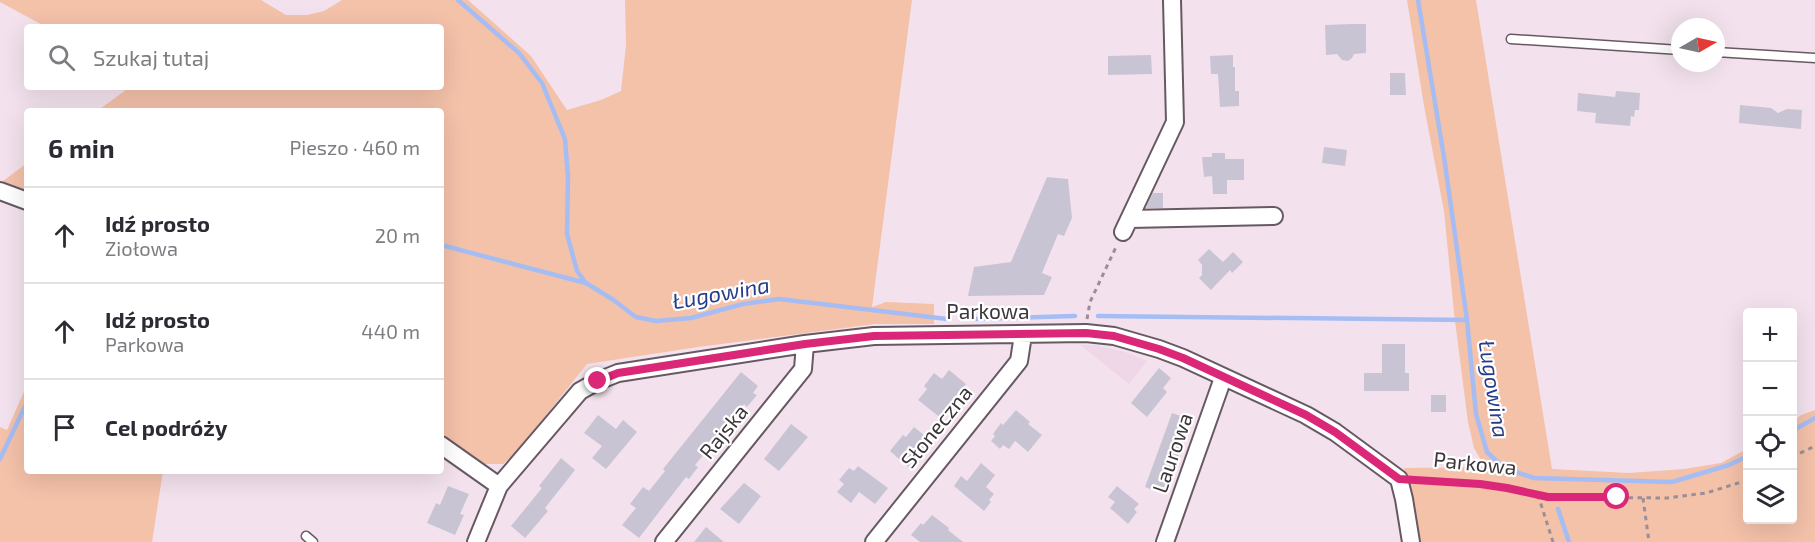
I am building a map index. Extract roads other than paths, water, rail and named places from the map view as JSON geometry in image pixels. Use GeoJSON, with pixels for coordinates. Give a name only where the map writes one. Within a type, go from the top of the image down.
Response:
{"type":"FeatureCollection","features":[{"type":"Feature","properties":{"kind":"street"},"geometry":{"type":"LineString","coordinates":[[1172,0],[1176,122],[1126,226],[1274,216]]}},
{"type":"Feature","properties":{"kind":"street"},"geometry":{"type":"LineString","coordinates":[[0,191],[24,200]]}},
{"type":"Feature","properties":{"kind":"street","name":"Parkowa"},"geometry":{"type":"LineString","coordinates":[[476,542],[499,486],[580,391],[618,373],[805,344],[874,336],[1086,333],[1114,336],[1183,358],[1335,432],[1399,479],[1411,542]]}},
{"type":"Feature","properties":{"kind":"street","name":"Słoneczna"},"geometry":{"type":"LineString","coordinates":[[874,542],[1019,361],[1023,334]]}},
{"type":"Feature","properties":{"kind":"street","name":"Rajska"},"geometry":{"type":"LineString","coordinates":[[664,542],[803,369],[805,344]]}},
{"type":"Feature","properties":{"kind":"street","name":"Laurowa"},"geometry":{"type":"LineString","coordinates":[[1165,542],[1223,378]]}},
{"type":"Feature","properties":{"kind":"street"},"geometry":{"type":"LineString","coordinates":[[444,447],[499,486]]}},
{"type":"Feature","properties":{"kind":"lane"},"geometry":{"type":"LineString","coordinates":[[1510,39],[1671,49]]}},
{"type":"Feature","properties":{"kind":"lane"},"geometry":{"type":"LineString","coordinates":[[1725,53],[1815,58]]}},
{"type":"Feature","properties":{"kind":"waterway","name":"Ługowina"},"geometry":{"type":"LineString","coordinates":[[458,0],[519,53],[542,83],[565,139],[568,177],[567,234],[577,271],[586,283],[636,317],[656,321],[691,318],[743,304],[779,299],[947,319]]}},
{"type":"Feature","properties":{"kind":"waterway","name":"Ługowina"},"geometry":{"type":"LineString","coordinates":[[1418,0],[1444,157],[1467,320],[1476,414],[1487,452],[1504,468],[1534,478],[1672,482],[1729,465],[1743,458]]}},
{"type":"Feature","properties":{"kind":"waterway"},"geometry":{"type":"LineString","coordinates":[[444,246],[586,283]]}},
{"type":"Feature","properties":{"kind":"waterway","name":"Ługowina"},"geometry":{"type":"LineString","coordinates":[[971,319],[1075,316]]}},
{"type":"Feature","properties":{"kind":"waterway","name":"Ługowina"},"geometry":{"type":"LineString","coordinates":[[1098,316],[1467,320]]}},
{"type":"Feature","properties":{"kind":"waterway"},"geometry":{"type":"LineString","coordinates":[[0,459],[24,408]]}},
{"type":"Feature","properties":{"kind":"waterway","name":"Ługowina"},"geometry":{"type":"LineString","coordinates":[[1797,428],[1815,418]]}},
{"type":"Feature","properties":{"kind":"waterway"},"geometry":{"type":"LineString","coordinates":[[1558,509],[1569,542]]}}]}
